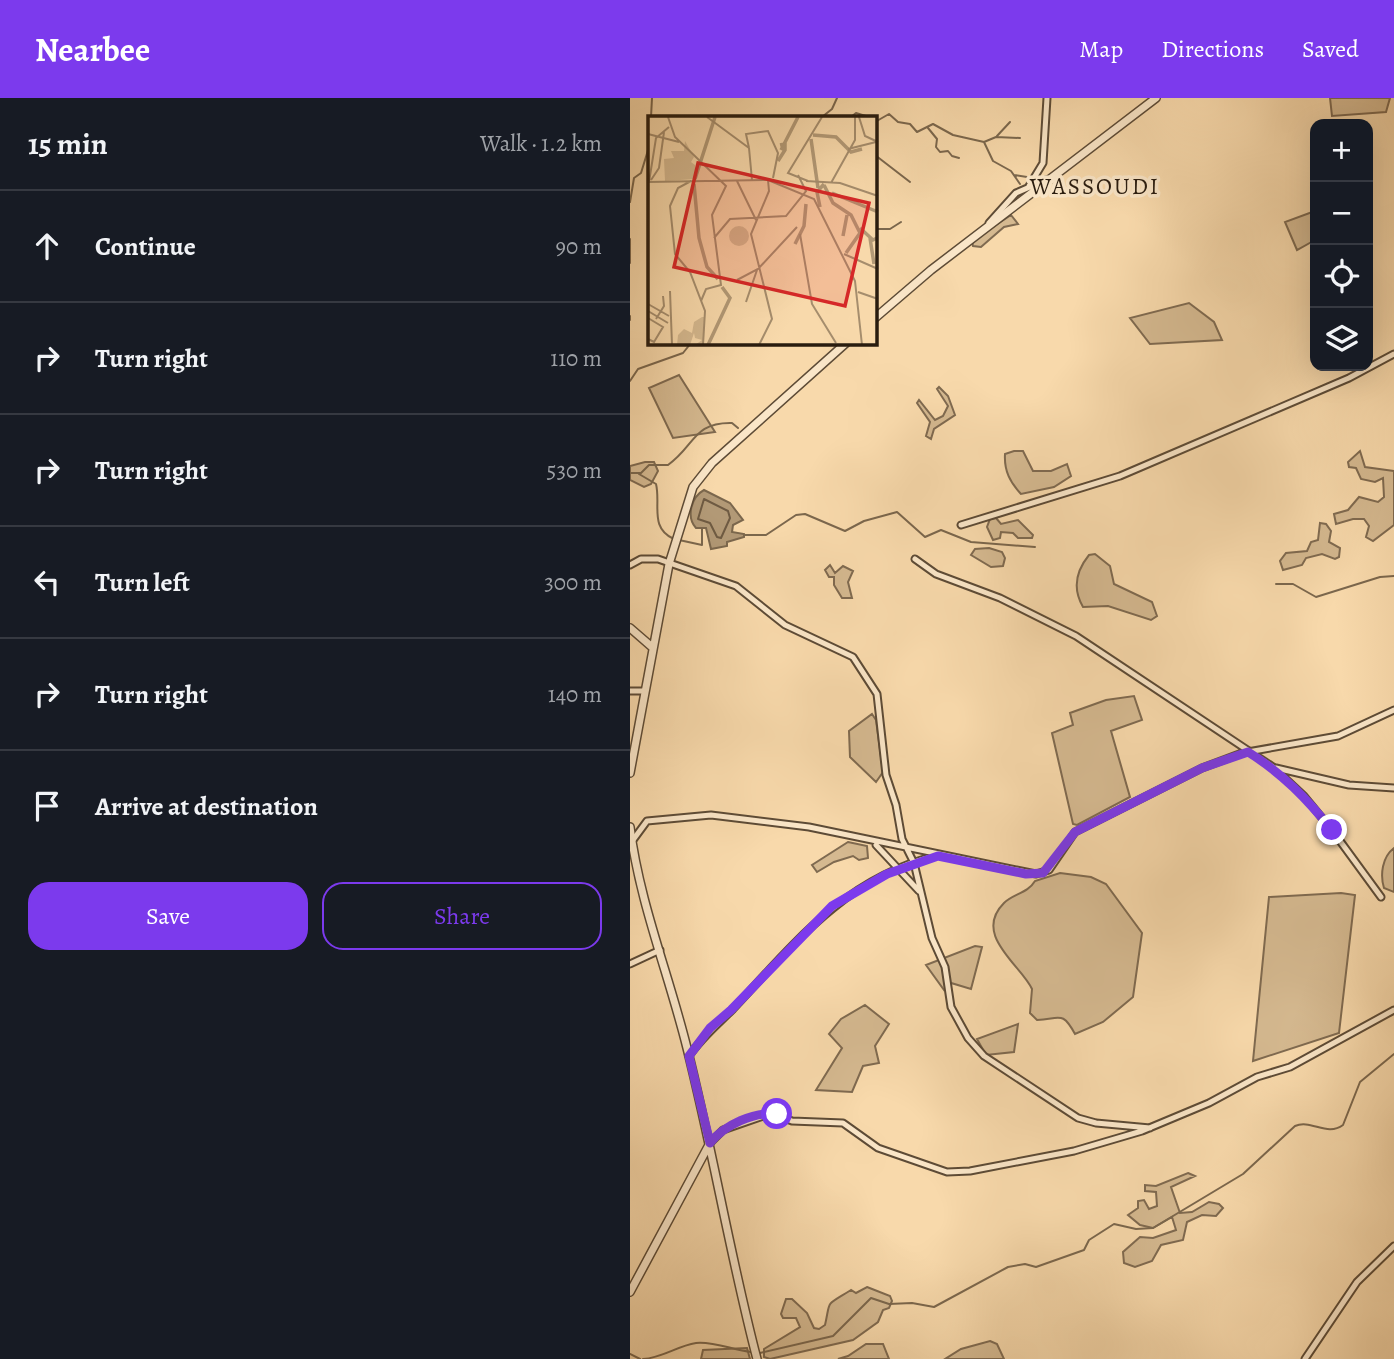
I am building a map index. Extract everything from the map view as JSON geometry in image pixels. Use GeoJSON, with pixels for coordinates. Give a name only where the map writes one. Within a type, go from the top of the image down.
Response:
{"type":"FeatureCollection","features":[{"type":"Feature","properties":{"kind":"street"},"geometry":{"type":"LineString","coordinates":[[1029,186],[1043,163],[1047,98]]}},
{"type":"Feature","properties":{"kind":"street"},"geometry":{"type":"LineString","coordinates":[[877,316],[985,228],[1156,98]]}},
{"type":"Feature","properties":{"kind":"street"},"geometry":{"type":"LineString","coordinates":[[985,228],[1008,200],[1029,186],[1056,176]]}},
{"type":"Feature","properties":{"kind":"street"},"geometry":{"type":"LineString","coordinates":[[630,773],[668,564],[685,505],[698,478],[844,345]]}},
{"type":"Feature","properties":{"kind":"street"},"geometry":{"type":"LineString","coordinates":[[961,525],[1121,476],[1349,377],[1394,354]]}},
{"type":"Feature","properties":{"kind":"street"},"geometry":{"type":"LineString","coordinates":[[630,565],[636,560],[649,558],[736,586],[785,625],[844,651],[863,668],[881,707],[886,775],[906,849],[914,863],[932,938],[945,967],[951,1007],[968,1038],[984,1056],[1078,1118],[1096,1123],[1150,1128]]}},
{"type":"Feature","properties":{"kind":"street"},"geometry":{"type":"LineString","coordinates":[[915,559],[936,575],[1000,598],[1076,636],[1273,767],[1325,821],[1381,897]]}},
{"type":"Feature","properties":{"kind":"street"},"geometry":{"type":"LineString","coordinates":[[630,628],[652,647]]}},
{"type":"Feature","properties":{"kind":"street"},"geometry":{"type":"LineString","coordinates":[[630,691],[644,691]]}},
{"type":"Feature","properties":{"kind":"street"},"geometry":{"type":"LineString","coordinates":[[632,842],[647,821],[711,815],[809,827],[1026,874],[1043,873],[1075,832],[1202,768],[1248,752],[1338,736],[1394,710]]}},
{"type":"Feature","properties":{"kind":"street"},"geometry":{"type":"LineString","coordinates":[[1273,767],[1349,785],[1394,788]]}},
{"type":"Feature","properties":{"kind":"street"},"geometry":{"type":"LineString","coordinates":[[630,827],[710,1143],[757,1359]]}},
{"type":"Feature","properties":{"kind":"street"},"geometry":{"type":"LineString","coordinates":[[874,842],[922,896]]}},
{"type":"Feature","properties":{"kind":"street"},"geometry":{"type":"LineString","coordinates":[[689,1056],[710,1028],[731,1010],[832,906],[899,869],[938,856]]}},
{"type":"Feature","properties":{"kind":"street"},"geometry":{"type":"LineString","coordinates":[[630,964],[660,950]]}},
{"type":"Feature","properties":{"kind":"street"},"geometry":{"type":"LineString","coordinates":[[630,1292],[710,1143],[723,1130],[764,1114],[777,1114],[792,1121],[830,1120],[848,1126],[878,1148],[954,1173],[1082,1150],[1150,1128],[1219,1098],[1257,1077],[1290,1068],[1394,1010]]}},
{"type":"Feature","properties":{"kind":"street"},"geometry":{"type":"LineString","coordinates":[[1306,1359],[1357,1282],[1394,1245]]}},
{"type":"Feature","properties":{"kind":"shaded area"},"geometry":{"type":"Polygon","coordinates":[[[1330,98],[1390,98],[1386,112],[1332,116],[1330,98]]]}},
{"type":"Feature","properties":{"kind":"shaded area"},"geometry":{"type":"Polygon","coordinates":[[[1310,213],[1310,243],[1297,250],[1285,222],[1310,213]]]}},
{"type":"Feature","properties":{"kind":"shaded area"},"geometry":{"type":"Polygon","coordinates":[[[1011,215],[1018,224],[1004,227],[981,247],[973,246],[972,241],[1011,215]]]}},
{"type":"Feature","properties":{"kind":"shaded area"},"geometry":{"type":"Polygon","coordinates":[[[1189,303],[1214,322],[1222,340],[1150,344],[1130,318],[1189,303]]]}},
{"type":"Feature","properties":{"kind":"shaded area"},"geometry":{"type":"Polygon","coordinates":[[[679,375],[715,432],[673,438],[649,388],[679,375]]]}},
{"type":"Feature","properties":{"kind":"shaded area"},"geometry":{"type":"Polygon","coordinates":[[[939,387],[948,396],[955,415],[934,429],[931,439],[926,436],[930,422],[917,403],[919,400],[935,420],[943,416],[948,406],[937,389],[939,387]]]}},
{"type":"Feature","properties":{"kind":"shaded area"},"geometry":{"type":"Polygon","coordinates":[[[1023,451],[1033,471],[1051,471],[1067,464],[1071,476],[1054,487],[1021,494],[1011,481],[1006,466],[1005,454],[1023,451]]]}},
{"type":"Feature","properties":{"kind":"shaded area"},"geometry":{"type":"Polygon","coordinates":[[[1360,451],[1365,467],[1394,471],[1394,525],[1373,541],[1366,537],[1369,526],[1364,519],[1336,524],[1334,514],[1348,510],[1359,497],[1378,502],[1384,497],[1383,478],[1375,482],[1361,479],[1356,468],[1349,467],[1348,462],[1360,451]]]}},
{"type":"Feature","properties":{"kind":"shaded area"},"geometry":{"type":"Polygon","coordinates":[[[654,462],[658,471],[651,484],[644,487],[630,480],[630,466],[654,462]]]}},
{"type":"Feature","properties":{"kind":"shaded area"},"geometry":{"type":"Polygon","coordinates":[[[996,518],[1001,524],[1018,520],[1033,535],[1032,538],[1018,538],[1013,533],[1001,532],[1000,538],[993,540],[987,527],[990,519],[996,518]]]}},
{"type":"Feature","properties":{"kind":"shaded area"},"geometry":{"type":"Polygon","coordinates":[[[1320,523],[1326,524],[1331,531],[1329,542],[1340,548],[1339,557],[1335,559],[1322,554],[1306,558],[1302,565],[1283,570],[1280,561],[1286,553],[1307,551],[1311,542],[1318,540],[1320,523]]]}},
{"type":"Feature","properties":{"kind":"shaded area"},"geometry":{"type":"Polygon","coordinates":[[[989,548],[1002,552],[1005,558],[1003,566],[991,567],[971,555],[975,549],[989,548]]]}},
{"type":"Feature","properties":{"kind":"shaded area"},"geometry":{"type":"Polygon","coordinates":[[[1095,554],[1110,566],[1114,584],[1152,602],[1157,616],[1151,620],[1108,606],[1083,607],[1077,593],[1078,573],[1089,555],[1095,554]]]}},
{"type":"Feature","properties":{"kind":"shaded area"},"geometry":{"type":"Polygon","coordinates":[[[830,565],[835,573],[843,566],[853,571],[848,582],[852,598],[842,598],[834,585],[834,577],[829,577],[825,570],[830,565]]]}},
{"type":"Feature","properties":{"kind":"shaded area"},"geometry":{"type":"Polygon","coordinates":[[[1134,696],[1142,720],[1111,731],[1130,797],[1077,825],[1073,824],[1052,733],[1073,725],[1070,713],[1106,700],[1134,696]]]}},
{"type":"Feature","properties":{"kind":"shaded area"},"geometry":{"type":"Polygon","coordinates":[[[872,714],[876,720],[883,772],[876,782],[850,757],[849,731],[872,714]]]}},
{"type":"Feature","properties":{"kind":"shaded area"},"geometry":{"type":"Polygon","coordinates":[[[848,842],[867,846],[868,858],[859,860],[853,856],[834,862],[817,872],[812,865],[848,842]]]}},
{"type":"Feature","properties":{"kind":"shaded area"},"geometry":{"type":"Polygon","coordinates":[[[1394,848],[1394,892],[1384,888],[1382,878],[1385,861],[1394,848]]]}},
{"type":"Feature","properties":{"kind":"shaded area"},"geometry":{"type":"Polygon","coordinates":[[[1060,873],[1091,877],[1106,884],[1142,933],[1133,997],[1103,1022],[1075,1034],[1063,1019],[1037,1020],[1030,1013],[1032,989],[1002,949],[993,927],[996,915],[1004,903],[1035,881],[1060,873]]]}},
{"type":"Feature","properties":{"kind":"shaded area"},"geometry":{"type":"Polygon","coordinates":[[[1341,893],[1355,895],[1339,1033],[1253,1061],[1269,897],[1341,893]]]}},
{"type":"Feature","properties":{"kind":"shaded area"},"geometry":{"type":"Polygon","coordinates":[[[975,946],[982,947],[971,989],[951,983],[944,990],[926,965],[975,946]]]}},
{"type":"Feature","properties":{"kind":"shaded area"},"geometry":{"type":"Polygon","coordinates":[[[865,1005],[889,1024],[875,1046],[879,1063],[863,1066],[852,1092],[816,1090],[842,1048],[829,1034],[841,1019],[865,1005]]]}},
{"type":"Feature","properties":{"kind":"shaded area"},"geometry":{"type":"Polygon","coordinates":[[[1018,1024],[1014,1052],[986,1055],[977,1039],[1018,1024]]]}},
{"type":"Feature","properties":{"kind":"shaded area"},"geometry":{"type":"Polygon","coordinates":[[[1188,1173],[1195,1176],[1171,1187],[1180,1213],[1192,1212],[1209,1202],[1219,1204],[1223,1208],[1216,1216],[1202,1215],[1187,1222],[1183,1240],[1161,1245],[1152,1261],[1135,1267],[1124,1263],[1123,1252],[1140,1237],[1153,1238],[1176,1230],[1172,1217],[1153,1228],[1140,1225],[1128,1215],[1138,1208],[1138,1201],[1144,1200],[1149,1209],[1157,1206],[1156,1192],[1145,1191],[1145,1185],[1156,1186],[1188,1173]]]}},
{"type":"Feature","properties":{"kind":"shaded area"},"geometry":{"type":"Polygon","coordinates":[[[867,1287],[890,1296],[892,1301],[889,1308],[883,1310],[878,1322],[853,1340],[770,1359],[764,1357],[764,1349],[800,1327],[796,1318],[783,1318],[781,1314],[786,1299],[792,1299],[807,1313],[814,1328],[819,1329],[825,1325],[832,1302],[851,1290],[856,1293],[867,1287]]]}},
{"type":"Feature","properties":{"kind":"shaded area"},"geometry":{"type":"Polygon","coordinates":[[[990,1341],[997,1344],[1004,1359],[945,1359],[961,1349],[990,1341]]]}},
{"type":"Feature","properties":{"kind":"shaded area"},"geometry":{"type":"Polygon","coordinates":[[[866,1344],[883,1344],[889,1359],[838,1359],[848,1356],[866,1344]]]}},
{"type":"Feature","properties":{"kind":"shaded area"},"geometry":{"type":"Polygon","coordinates":[[[747,1348],[750,1359],[701,1359],[703,1350],[747,1348]]]}},
{"type":"Feature","properties":{"kind":"water"},"geometry":{"type":"Polygon","coordinates":[[[704,490],[730,503],[743,520],[733,525],[732,532],[744,534],[744,537],[727,542],[727,546],[711,549],[706,528],[696,528],[691,518],[693,502],[704,490]]]}},
{"type":"Feature","properties":{"kind":"waterway"},"geometry":{"type":"LineString","coordinates":[[651,116],[652,98]]}},
{"type":"Feature","properties":{"kind":"waterway"},"geometry":{"type":"LineString","coordinates":[[823,116],[832,109],[837,98]]}},
{"type":"Feature","properties":{"kind":"waterway"},"geometry":{"type":"LineString","coordinates":[[852,116],[856,113],[866,116]]}},
{"type":"Feature","properties":{"kind":"waterway"},"geometry":{"type":"LineString","coordinates":[[877,121],[889,114],[898,122],[910,124],[917,132],[933,124],[953,135],[984,142],[993,161],[1011,171],[1020,184]]}},
{"type":"Feature","properties":{"kind":"waterway"},"geometry":{"type":"LineString","coordinates":[[997,136],[1010,122]]}},
{"type":"Feature","properties":{"kind":"waterway"},"geometry":{"type":"LineString","coordinates":[[928,128],[937,139],[936,147],[940,152],[948,151],[959,158]]}},
{"type":"Feature","properties":{"kind":"waterway"},"geometry":{"type":"LineString","coordinates":[[984,142],[996,137],[1020,138]]}},
{"type":"Feature","properties":{"kind":"waterway"},"geometry":{"type":"LineString","coordinates":[[630,202],[634,178],[641,173],[648,150]]}},
{"type":"Feature","properties":{"kind":"waterway"},"geometry":{"type":"LineString","coordinates":[[877,157],[910,182]]}},
{"type":"Feature","properties":{"kind":"waterway"},"geometry":{"type":"LineString","coordinates":[[1014,175],[1027,177]]}},
{"type":"Feature","properties":{"kind":"waterway"},"geometry":{"type":"LineString","coordinates":[[877,229],[890,229],[901,222]]}},
{"type":"Feature","properties":{"kind":"waterway"},"geometry":{"type":"LineString","coordinates":[[630,239],[630,263]]}},
{"type":"Feature","properties":{"kind":"waterway"},"geometry":{"type":"LineString","coordinates":[[630,381],[638,369],[683,353],[689,345]]}},
{"type":"Feature","properties":{"kind":"waterway"},"geometry":{"type":"LineString","coordinates":[[630,473],[641,473],[649,465],[668,465],[709,426],[732,423],[738,428]]}},
{"type":"Feature","properties":{"kind":"waterway"},"geometry":{"type":"LineString","coordinates":[[639,474],[656,484],[661,529],[674,539]]}},
{"type":"Feature","properties":{"kind":"waterway"},"geometry":{"type":"LineString","coordinates":[[744,535],[766,535],[796,515],[805,514],[845,531],[864,521],[897,512],[925,537],[941,530],[971,542],[1035,547]]}},
{"type":"Feature","properties":{"kind":"waterway"},"geometry":{"type":"LineString","coordinates":[[679,540],[702,545],[702,529]]}},
{"type":"Feature","properties":{"kind":"waterway"},"geometry":{"type":"LineString","coordinates":[[1276,584],[1293,584],[1316,597],[1380,577],[1394,576]]}},
{"type":"Feature","properties":{"kind":"waterway"},"geometry":{"type":"LineString","coordinates":[[760,1353],[833,1336],[871,1298],[889,1304],[912,1303],[934,1307],[1008,1267],[1025,1264],[1036,1267],[1084,1250],[1089,1240],[1114,1224],[1136,1229],[1153,1228],[1243,1174],[1295,1126],[1301,1124],[1331,1129],[1343,1125],[1360,1082],[1394,1054]]}},
{"type":"Feature","properties":{"kind":"waterway"},"geometry":{"type":"LineString","coordinates":[[643,1359],[657,1357],[696,1343],[751,1352]]}},
{"type":"Feature","properties":{"kind":"waterway"},"geometry":{"type":"LineString","coordinates":[[630,1354],[640,1359]]}},
{"type":"Feature","properties":{"kind":"district","name":"WASSOUDI"},"geometry":{"type":"Point","coordinates":[1095,186]}},
{"type":"Feature","properties":{"kind":"route"},"geometry":{"type":"LineString","coordinates":[[777,1114],[764,1114],[744,1120],[723,1130],[710,1143],[689,1056],[710,1028],[731,1010],[832,906],[887,874],[920,860],[938,856],[1026,874],[1043,873],[1049,870],[1075,832],[1202,768],[1248,752],[1273,767],[1304,796],[1332,830]]}}]}
